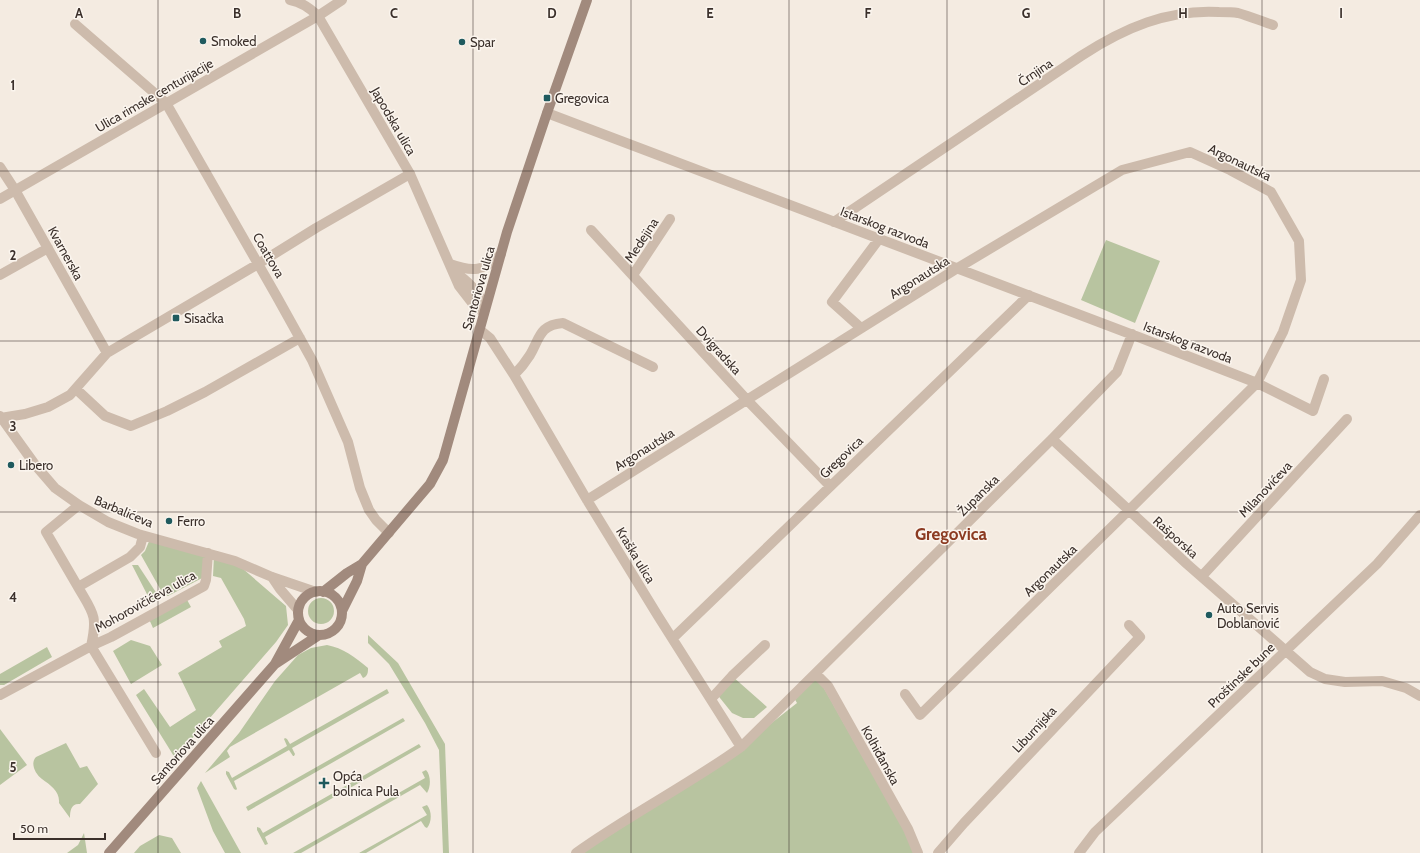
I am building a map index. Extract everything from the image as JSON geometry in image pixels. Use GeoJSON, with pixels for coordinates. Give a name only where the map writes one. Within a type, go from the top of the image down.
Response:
{"type":"FeatureCollection","features":[{"type":"Feature","properties":{"kind":"main road","name":"Santoriova ulica"},"geometry":{"type":"LineString","coordinates":[[319,592],[362,564],[430,484],[443,460],[501,254],[547,114],[587,0]]}},
{"type":"Feature","properties":{"kind":"main road","name":"Santoriova ulica"},"geometry":{"type":"LineString","coordinates":[[342,611],[357,581],[362,564]]}},
{"type":"Feature","properties":{"kind":"main road"},"geometry":{"type":"LineString","coordinates":[[319,592],[330,594],[336,598],[342,611],[340,623],[335,629],[329,633],[319,635],[312,634],[302,626],[299,620],[298,610],[304,598],[309,594],[319,592]]}},
{"type":"Feature","properties":{"kind":"main road","name":"Santoriova ulica"},"geometry":{"type":"LineString","coordinates":[[109,853],[275,664],[299,620]]}},
{"type":"Feature","properties":{"kind":"main road","name":"Santoriova ulica"},"geometry":{"type":"LineString","coordinates":[[275,664],[319,635]]}},
{"type":"Feature","properties":{"kind":"street","name":"Japodska ulica"},"geometry":{"type":"LineString","coordinates":[[290,0],[304,4],[313,10],[318,16],[410,174],[452,268],[472,286],[484,310]]}},
{"type":"Feature","properties":{"kind":"street","name":"Ulica rimske centurijacije"},"geometry":{"type":"LineString","coordinates":[[0,199],[318,16],[342,0]]}},
{"type":"Feature","properties":{"kind":"street","name":"Črnjina"},"geometry":{"type":"LineString","coordinates":[[834,222],[1081,56],[1128,29],[1153,20],[1201,11],[1237,13],[1273,25]]}},
{"type":"Feature","properties":{"kind":"street","name":"Coattova"},"geometry":{"type":"LineString","coordinates":[[75,24],[166,103],[312,360],[348,442],[360,488],[369,510],[376,520],[389,532]]}},
{"type":"Feature","properties":{"kind":"street","name":"Istarskog razvoda"},"geometry":{"type":"LineString","coordinates":[[547,114],[1132,334],[1257,383],[1314,411],[1324,379]]}},
{"type":"Feature","properties":{"kind":"street","name":"Argonautska"},"geometry":{"type":"LineString","coordinates":[[587,500],[956,269],[1122,170],[1190,152],[1230,170],[1271,192],[1299,241],[1301,280],[1283,332],[1257,383],[920,715],[905,694]]}},
{"type":"Feature","properties":{"kind":"street","name":"Kvarnerska"},"geometry":{"type":"LineString","coordinates":[[0,167],[15,190],[107,353]]}},
{"type":"Feature","properties":{"kind":"street"},"geometry":{"type":"LineString","coordinates":[[0,417],[25,414],[48,407],[70,395],[107,353],[316,228],[410,174]]}},
{"type":"Feature","properties":{"kind":"street","name":"Medejina"},"geometry":{"type":"LineString","coordinates":[[633,275],[670,219]]}},
{"type":"Feature","properties":{"kind":"street","name":"Dvigradska"},"geometry":{"type":"LineString","coordinates":[[591,230],[747,400],[830,486]]}},
{"type":"Feature","properties":{"kind":"street"},"geometry":{"type":"LineString","coordinates":[[862,328],[832,302],[879,239]]}},
{"type":"Feature","properties":{"kind":"street"},"geometry":{"type":"LineString","coordinates":[[0,275],[48,248]]}},
{"type":"Feature","properties":{"kind":"street"},"geometry":{"type":"LineString","coordinates":[[452,268],[479,269],[488,266],[501,254]]}},
{"type":"Feature","properties":{"kind":"street","name":"Gregovica"},"geometry":{"type":"LineString","coordinates":[[673,638],[1029,295]]}},
{"type":"Feature","properties":{"kind":"street"},"geometry":{"type":"LineString","coordinates":[[514,375],[525,363],[544,329],[553,324],[563,323],[653,367]]}},
{"type":"Feature","properties":{"kind":"street","name":"Kraška ulica"},"geometry":{"type":"LineString","coordinates":[[479,329],[490,338],[514,375],[587,500],[741,747]]}},
{"type":"Feature","properties":{"kind":"street","name":"Županska"},"geometry":{"type":"LineString","coordinates":[[576,853],[604,834],[705,772],[741,747],[1052,439],[1117,372],[1132,334]]}},
{"type":"Feature","properties":{"kind":"street"},"geometry":{"type":"LineString","coordinates":[[76,389],[105,416],[131,426],[167,411],[205,392],[300,338]]}},
{"type":"Feature","properties":{"kind":"street","name":"Barbalićeva"},"geometry":{"type":"LineString","coordinates":[[0,417],[36,466],[55,488],[79,505],[108,522],[143,536],[235,560],[272,577],[319,592]]}},
{"type":"Feature","properties":{"kind":"street","name":"Milanovićeva"},"geometry":{"type":"LineString","coordinates":[[1202,576],[1347,419]]}},
{"type":"Feature","properties":{"kind":"street","name":"Rašporska"},"geometry":{"type":"LineString","coordinates":[[1052,439],[1128,511],[1310,672],[1325,679],[1345,682],[1382,681],[1406,688],[1420,696]]}},
{"type":"Feature","properties":{"kind":"street","name":"Mohorovičićeva ulica"},"geometry":{"type":"LineString","coordinates":[[79,505],[46,532],[94,615],[95,625],[91,646],[156,753]]}},
{"type":"Feature","properties":{"kind":"street","name":"Proštinske bune"},"geometry":{"type":"LineString","coordinates":[[1079,853],[1095,832],[1377,564],[1420,515]]}},
{"type":"Feature","properties":{"kind":"street"},"geometry":{"type":"LineString","coordinates":[[78,587],[130,557],[140,547],[143,536]]}},
{"type":"Feature","properties":{"kind":"street","name":"Mohorovičićeva ulica"},"geometry":{"type":"LineString","coordinates":[[0,695],[204,586],[206,580],[208,553]]}},
{"type":"Feature","properties":{"kind":"street","name":"Barbalićeva"},"geometry":{"type":"LineString","coordinates":[[272,577],[298,610]]}},
{"type":"Feature","properties":{"kind":"street","name":"Liburnijska"},"geometry":{"type":"LineString","coordinates":[[938,853],[964,823],[1140,637],[1129,625]]}},
{"type":"Feature","properties":{"kind":"street"},"geometry":{"type":"LineString","coordinates":[[711,699],[732,676],[766,645]]}},
{"type":"Feature","properties":{"kind":"street","name":"Kolhiđanska"},"geometry":{"type":"LineString","coordinates":[[816,674],[828,686],[908,829],[918,853]]}},
{"type":"Feature","properties":{"kind":"green space"},"geometry":{"type":"Polygon","coordinates":[[[1106,240],[1160,261],[1135,323],[1081,300],[1106,240]]]}},
{"type":"Feature","properties":{"kind":"green space"},"geometry":{"type":"Polygon","coordinates":[[[150,539],[207,554],[204,577],[168,596],[163,594],[141,555],[145,551],[150,539]]]}},
{"type":"Feature","properties":{"kind":"green space"},"geometry":{"type":"Polygon","coordinates":[[[214,556],[235,562],[286,606],[288,625],[276,642],[175,758],[136,695],[144,689],[170,727],[196,710],[178,673],[222,647],[219,641],[246,626],[244,619],[221,578],[213,576],[214,556]]]}},
{"type":"Feature","properties":{"kind":"green space"},"geometry":{"type":"Polygon","coordinates":[[[132,565],[138,565],[159,597],[154,603],[151,602],[132,565]]]}},
{"type":"Feature","properties":{"kind":"green space"},"geometry":{"type":"Polygon","coordinates":[[[186,598],[191,607],[153,628],[149,619],[186,598]]]}},
{"type":"Feature","properties":{"kind":"green space"},"geometry":{"type":"Polygon","coordinates":[[[321,598],[330,602],[334,611],[330,620],[321,624],[312,620],[308,611],[312,602],[321,598]]]}},
{"type":"Feature","properties":{"kind":"green space"},"geometry":{"type":"Polygon","coordinates":[[[368,635],[398,663],[445,744],[449,853],[443,853],[439,750],[425,723],[389,664],[368,643],[368,635]]]}},
{"type":"Feature","properties":{"kind":"green space"},"geometry":{"type":"Polygon","coordinates":[[[131,640],[150,646],[162,665],[131,684],[113,651],[131,640]]]}},
{"type":"Feature","properties":{"kind":"green space"},"geometry":{"type":"Polygon","coordinates":[[[327,645],[344,651],[363,664],[368,668],[366,676],[363,678],[360,673],[230,747],[227,751],[230,757],[205,773],[239,733],[275,681],[298,655],[311,648],[327,645]]]}},
{"type":"Feature","properties":{"kind":"green space"},"geometry":{"type":"Polygon","coordinates":[[[47,647],[52,657],[4,685],[0,685],[0,674],[47,647]]]}},
{"type":"Feature","properties":{"kind":"green space"},"geometry":{"type":"Polygon","coordinates":[[[816,674],[917,853],[576,853],[741,747],[797,703],[793,696],[816,674]]]}},
{"type":"Feature","properties":{"kind":"green space"},"geometry":{"type":"Polygon","coordinates":[[[732,676],[767,707],[754,718],[743,718],[732,713],[716,693],[732,676]]]}},
{"type":"Feature","properties":{"kind":"green space"},"geometry":{"type":"Polygon","coordinates":[[[387,689],[389,693],[292,748],[295,754],[294,756],[289,750],[234,781],[237,789],[234,789],[226,774],[226,771],[229,772],[232,778],[287,746],[284,739],[285,738],[290,744],[387,689]]]}},
{"type":"Feature","properties":{"kind":"green space"},"geometry":{"type":"Polygon","coordinates":[[[403,718],[405,721],[248,811],[246,807],[403,718]]]}},
{"type":"Feature","properties":{"kind":"green space"},"geometry":{"type":"Polygon","coordinates":[[[0,729],[27,765],[0,785],[0,729]]]}},
{"type":"Feature","properties":{"kind":"green space"},"geometry":{"type":"Polygon","coordinates":[[[66,743],[80,768],[87,766],[98,784],[80,804],[73,806],[70,818],[59,803],[56,792],[37,774],[33,765],[36,757],[66,743]]]}},
{"type":"Feature","properties":{"kind":"green space"},"geometry":{"type":"Polygon","coordinates":[[[419,744],[421,747],[265,837],[268,844],[265,845],[257,830],[257,827],[260,828],[263,833],[419,744]]]}},
{"type":"Feature","properties":{"kind":"green space"},"geometry":{"type":"Polygon","coordinates":[[[426,770],[430,781],[427,793],[420,785],[301,853],[293,853],[425,778],[422,772],[426,770]]]}},
{"type":"Feature","properties":{"kind":"green space"},"geometry":{"type":"Polygon","coordinates":[[[201,781],[241,853],[225,853],[213,831],[197,788],[201,781]]]}},
{"type":"Feature","properties":{"kind":"green space"},"geometry":{"type":"Polygon","coordinates":[[[427,805],[431,816],[430,823],[427,828],[421,821],[366,853],[359,853],[427,815],[422,807],[427,805]]]}},
{"type":"Feature","properties":{"kind":"green space"},"geometry":{"type":"Polygon","coordinates":[[[84,833],[87,853],[67,853],[78,845],[84,833]]]}},
{"type":"Feature","properties":{"kind":"green space"},"geometry":{"type":"Polygon","coordinates":[[[159,835],[172,838],[181,853],[134,853],[140,846],[159,835]]]}},
{"type":"Feature","properties":{"kind":"place","name":"Smoked"},"geometry":{"type":"Point","coordinates":[203,41]}},
{"type":"Feature","properties":{"kind":"place","name":"Spar"},"geometry":{"type":"Point","coordinates":[462,42]}},
{"type":"Feature","properties":{"kind":"place","name":"Gregovica"},"geometry":{"type":"Point","coordinates":[547,98]}},
{"type":"Feature","properties":{"kind":"place","name":"Sisačka"},"geometry":{"type":"Point","coordinates":[176,318]}},
{"type":"Feature","properties":{"kind":"place","name":"Libero"},"geometry":{"type":"Point","coordinates":[11,465]}},
{"type":"Feature","properties":{"kind":"place","name":"Ferro"},"geometry":{"type":"Point","coordinates":[169,521]}},
{"type":"Feature","properties":{"kind":"place","name":"Auto Servis Doblanović"},"geometry":{"type":"Point","coordinates":[1209,615]}},
{"type":"Feature","properties":{"kind":"place","name":"Opća bolnica Pula"},"geometry":{"type":"Point","coordinates":[324,783]}},
{"type":"Feature","properties":{"kind":"district","name":"Gregovica"},"geometry":{"type":"Point","coordinates":[951,534]}}]}
